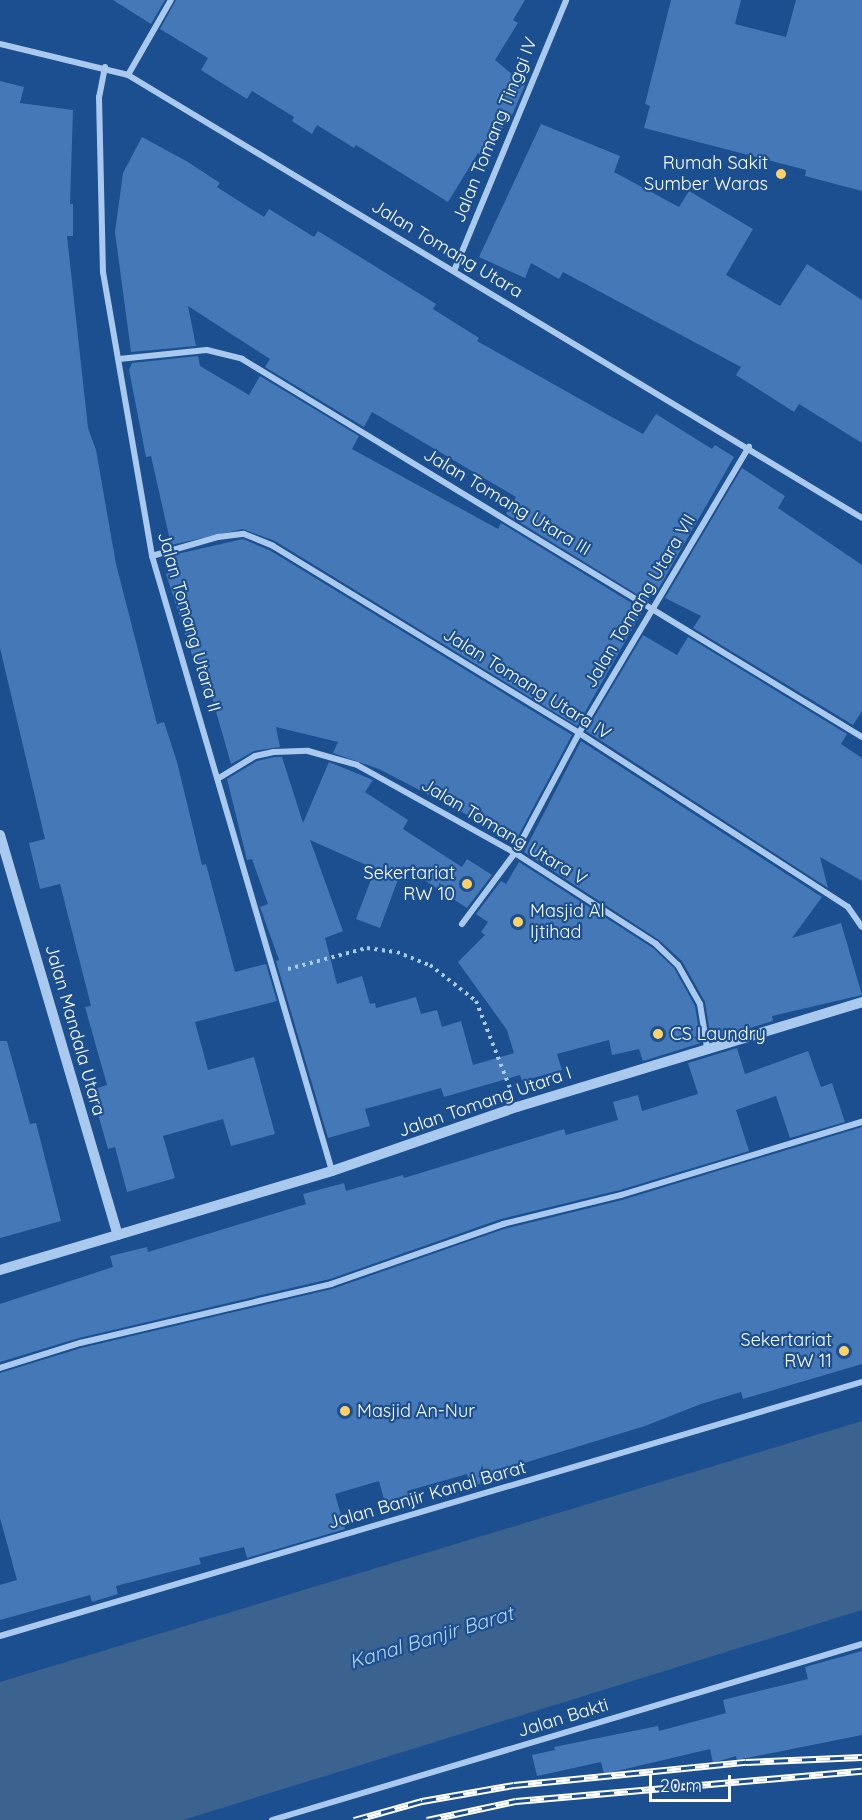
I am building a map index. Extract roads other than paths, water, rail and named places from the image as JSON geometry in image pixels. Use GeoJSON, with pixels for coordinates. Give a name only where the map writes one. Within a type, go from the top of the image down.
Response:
{"type":"FeatureCollection","features":[{"type":"Feature","properties":{"kind":"street"},"geometry":{"type":"LineString","coordinates":[[128,75],[171,0]]}},
{"type":"Feature","properties":{"kind":"street","name":"Jalan Tomang Tinggi IV"},"geometry":{"type":"LineString","coordinates":[[454,271],[566,0]]}},
{"type":"Feature","properties":{"kind":"street","name":"Jalan Tomang Utara"},"geometry":{"type":"LineString","coordinates":[[0,44],[105,67],[128,75],[749,447],[862,518]]}},
{"type":"Feature","properties":{"kind":"street","name":"Jalan Tomang Utara II"},"geometry":{"type":"LineString","coordinates":[[105,67],[99,97],[103,272],[152,556],[276,972],[332,1172]]}},
{"type":"Feature","properties":{"kind":"street","name":"Jalan Tomang Utara III"},"geometry":{"type":"LineString","coordinates":[[119,359],[207,350],[242,359],[654,608],[862,737]]}},
{"type":"Feature","properties":{"kind":"street","name":"Jalan Tomang Utara VII"},"geometry":{"type":"LineString","coordinates":[[462,924],[515,853],[579,734],[749,447]]}},
{"type":"Feature","properties":{"kind":"street","name":"Jalan Tomang Utara IV"},"geometry":{"type":"LineString","coordinates":[[152,556],[218,537],[244,534],[264,542],[579,734],[848,907],[862,927]]}},
{"type":"Feature","properties":{"kind":"street","name":"Jalan Tomang Utara V"},"geometry":{"type":"LineString","coordinates":[[219,778],[255,756],[308,751],[357,765],[515,853],[656,944],[678,964],[700,1004],[706,1047]]}},
{"type":"Feature","properties":{"kind":"street","name":"Jalan Mandala Utara"},"geometry":{"type":"LineString","coordinates":[[0,835],[118,1235]]}},
{"type":"Feature","properties":{"kind":"street","name":"Jalan Tomang Utara I"},"geometry":{"type":"LineString","coordinates":[[0,1270],[332,1172],[517,1107],[706,1047],[862,1002]]}},
{"type":"Feature","properties":{"kind":"street"},"geometry":{"type":"LineString","coordinates":[[0,1368],[80,1343],[330,1284],[503,1224],[621,1195],[862,1122]]}},
{"type":"Feature","properties":{"kind":"street","name":"Jalan Banjir Kanal Barat"},"geometry":{"type":"LineString","coordinates":[[0,1636],[862,1382]]}},
{"type":"Feature","properties":{"kind":"street","name":"Jalan Bakti"},"geometry":{"type":"LineString","coordinates":[[272,1820],[862,1644]]}},
{"type":"Feature","properties":{"kind":"water","name":"Kanal Banjir Barat"},"geometry":{"type":"Polygon","coordinates":[[[862,1421],[862,1610],[183,1820],[0,1820],[0,1682],[862,1421]]]}},
{"type":"Feature","properties":{"kind":"railway"},"geometry":{"type":"LineString","coordinates":[[354,1820],[422,1801],[514,1785],[746,1762],[862,1757]]}},
{"type":"Feature","properties":{"kind":"railway"},"geometry":{"type":"LineString","coordinates":[[427,1820],[516,1801],[862,1771]]}},
{"type":"Feature","properties":{"kind":"place","name":"Rumah Sakit Sumber Waras"},"geometry":{"type":"Point","coordinates":[781,174]}},
{"type":"Feature","properties":{"kind":"place","name":"Sekertariat RW 10"},"geometry":{"type":"Point","coordinates":[467,884]}},
{"type":"Feature","properties":{"kind":"place","name":"Masjid Al Ijtihad"},"geometry":{"type":"Point","coordinates":[518,922]}},
{"type":"Feature","properties":{"kind":"place","name":"CS Laundry"},"geometry":{"type":"Point","coordinates":[658,1034]}},
{"type":"Feature","properties":{"kind":"place","name":"Sekertariat RW 11"},"geometry":{"type":"Point","coordinates":[844,1351]}},
{"type":"Feature","properties":{"kind":"place","name":"Masjid An-Nur"},"geometry":{"type":"Point","coordinates":[345,1411]}}]}
